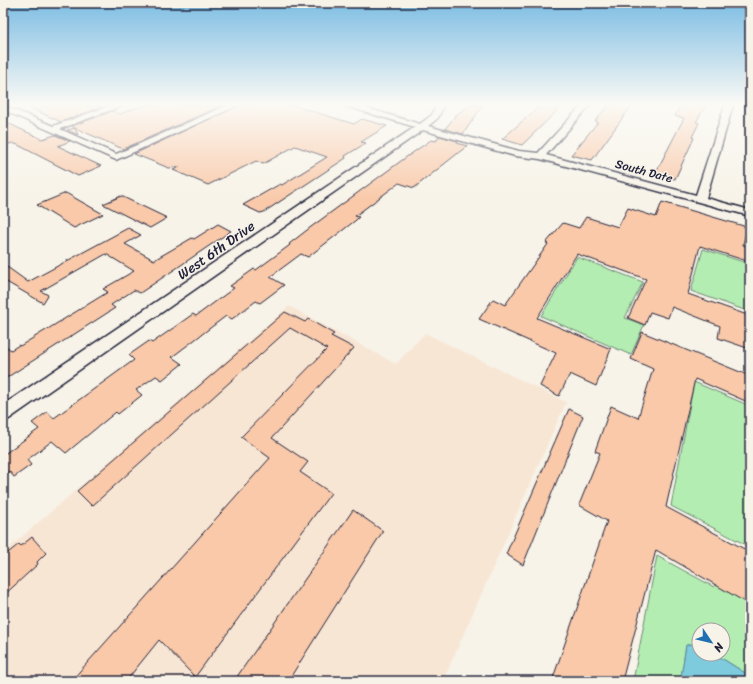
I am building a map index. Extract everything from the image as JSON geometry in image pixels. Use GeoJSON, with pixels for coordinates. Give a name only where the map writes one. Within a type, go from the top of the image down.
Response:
{"type":"FeatureCollection","features":[{"type":"Feature","properties":{"kind":"street"},"geometry":{"type":"LineString","coordinates":[[71,137],[116,157],[162,137]]}},
{"type":"Feature","properties":{"kind":"street","name":"West 6th Drive"},"geometry":{"type":"LineString","coordinates":[[3,414],[407,137]]}},
{"type":"Feature","properties":{"kind":"street","name":"South Date"},"geometry":{"type":"LineString","coordinates":[[457,137],[518,154],[540,156],[750,213]]}},
{"type":"Feature","properties":{"kind":"street"},"geometry":{"type":"LineString","coordinates":[[540,156],[557,137]]}},
{"type":"Feature","properties":{"kind":"street"},"geometry":{"type":"LineString","coordinates":[[700,199],[719,137]]}},
{"type":"Feature","properties":{"kind":"shaded area"},"geometry":{"type":"Polygon","coordinates":[[[289,306],[396,364],[425,333],[566,402],[443,681],[3,681],[3,553],[289,306]]]}},
{"type":"Feature","properties":{"kind":"green space"},"geometry":{"type":"Polygon","coordinates":[[[703,249],[750,264],[750,312],[691,291],[703,249]]]}},
{"type":"Feature","properties":{"kind":"green space"},"geometry":{"type":"Polygon","coordinates":[[[577,257],[643,282],[625,318],[644,325],[631,355],[541,316],[577,257]]]}},
{"type":"Feature","properties":{"kind":"green space"},"geometry":{"type":"Polygon","coordinates":[[[694,382],[750,406],[750,547],[671,506],[694,382]]]}},
{"type":"Feature","properties":{"kind":"green space"},"geometry":{"type":"Polygon","coordinates":[[[657,556],[714,587],[716,582],[750,601],[750,676],[728,662],[731,662],[731,622],[691,622],[691,645],[686,646],[681,677],[678,681],[633,681],[657,556]]]}},
{"type":"Feature","properties":{"kind":"water"},"geometry":{"type":"Polygon","coordinates":[[[691,644],[691,662],[728,662],[750,676],[750,681],[678,681],[681,677],[686,645],[691,644]]]}},
{"type":"Feature","properties":{"kind":"building"},"geometry":{"type":"Polygon","coordinates":[[[3,137],[37,137],[42,139],[49,137],[60,137],[70,141],[58,146],[101,166],[78,176],[18,145],[12,143],[3,146],[3,137]]]}},
{"type":"Feature","properties":{"kind":"building"},"geometry":{"type":"Polygon","coordinates":[[[95,137],[150,137],[123,149],[95,137]]]}},
{"type":"Feature","properties":{"kind":"building"},"geometry":{"type":"Polygon","coordinates":[[[171,137],[369,137],[361,142],[366,143],[345,156],[346,158],[264,212],[260,213],[243,205],[280,184],[282,185],[327,157],[295,146],[263,164],[256,161],[208,185],[173,170],[180,167],[169,168],[134,154],[171,137]]]}},
{"type":"Feature","properties":{"kind":"building"},"geometry":{"type":"Polygon","coordinates":[[[438,137],[442,137],[458,141],[457,143],[467,146],[414,188],[399,183],[355,216],[359,217],[308,257],[301,254],[270,277],[284,285],[260,303],[256,301],[232,319],[226,316],[172,357],[182,364],[162,380],[156,376],[136,390],[142,395],[118,414],[116,412],[66,453],[52,441],[27,460],[31,465],[14,477],[9,471],[3,476],[3,455],[39,429],[32,423],[47,412],[54,418],[134,360],[129,355],[149,341],[152,343],[193,314],[196,316],[234,288],[230,286],[254,269],[256,270],[290,245],[289,244],[311,227],[405,158],[431,140],[436,141],[438,137]]]}},
{"type":"Feature","properties":{"kind":"building"},"geometry":{"type":"Polygon","coordinates":[[[504,137],[530,137],[522,145],[502,139],[504,137]]]}},
{"type":"Feature","properties":{"kind":"building"},"geometry":{"type":"Polygon","coordinates":[[[586,137],[609,137],[592,160],[571,155],[586,137]]]}},
{"type":"Feature","properties":{"kind":"building"},"geometry":{"type":"Polygon","coordinates":[[[674,137],[694,138],[675,179],[655,174],[674,137]]]}},
{"type":"Feature","properties":{"kind":"building"},"geometry":{"type":"Polygon","coordinates":[[[66,193],[103,214],[74,228],[37,205],[66,193]]]}},
{"type":"Feature","properties":{"kind":"building"},"geometry":{"type":"Polygon","coordinates":[[[121,196],[167,218],[150,228],[103,204],[121,196]]]}},
{"type":"Feature","properties":{"kind":"building"},"geometry":{"type":"Polygon","coordinates":[[[662,202],[747,227],[743,245],[750,247],[750,262],[700,246],[688,294],[750,316],[750,349],[718,338],[720,326],[672,307],[668,318],[650,312],[645,325],[628,318],[646,279],[577,254],[537,318],[611,349],[596,386],[570,374],[559,396],[540,386],[556,353],[479,319],[493,299],[505,305],[548,244],[546,243],[563,223],[579,228],[586,217],[618,227],[628,208],[656,217],[662,202]]]}},
{"type":"Feature","properties":{"kind":"building"},"geometry":{"type":"Polygon","coordinates":[[[218,224],[231,231],[140,293],[134,290],[111,305],[115,308],[3,380],[3,344],[11,350],[19,345],[20,346],[108,292],[103,289],[134,271],[106,254],[41,291],[48,295],[43,303],[3,280],[3,264],[28,282],[128,228],[141,235],[125,244],[154,260],[192,238],[194,239],[218,224]]]}},
{"type":"Feature","properties":{"kind":"building"},"geometry":{"type":"Polygon","coordinates":[[[285,312],[305,322],[308,319],[334,334],[331,336],[354,348],[272,438],[308,462],[300,472],[331,493],[195,677],[159,640],[126,681],[71,681],[270,458],[241,437],[327,349],[290,328],[92,506],[77,491],[285,312]]]}},
{"type":"Feature","properties":{"kind":"building"},"geometry":{"type":"Polygon","coordinates":[[[642,332],[750,376],[750,403],[695,379],[666,507],[750,552],[750,605],[656,550],[622,681],[552,681],[607,521],[579,505],[600,453],[595,451],[611,406],[638,418],[653,369],[631,359],[642,332]]]}},
{"type":"Feature","properties":{"kind":"building"},"geometry":{"type":"Polygon","coordinates":[[[569,409],[583,416],[523,565],[506,554],[569,409]]]}},
{"type":"Feature","properties":{"kind":"building"},"geometry":{"type":"Polygon","coordinates":[[[353,510],[383,531],[288,681],[234,681],[353,510]]]}},
{"type":"Feature","properties":{"kind":"building"},"geometry":{"type":"Polygon","coordinates":[[[32,537],[46,553],[37,562],[38,564],[3,596],[3,557],[19,544],[21,546],[32,537]]]}}]}
